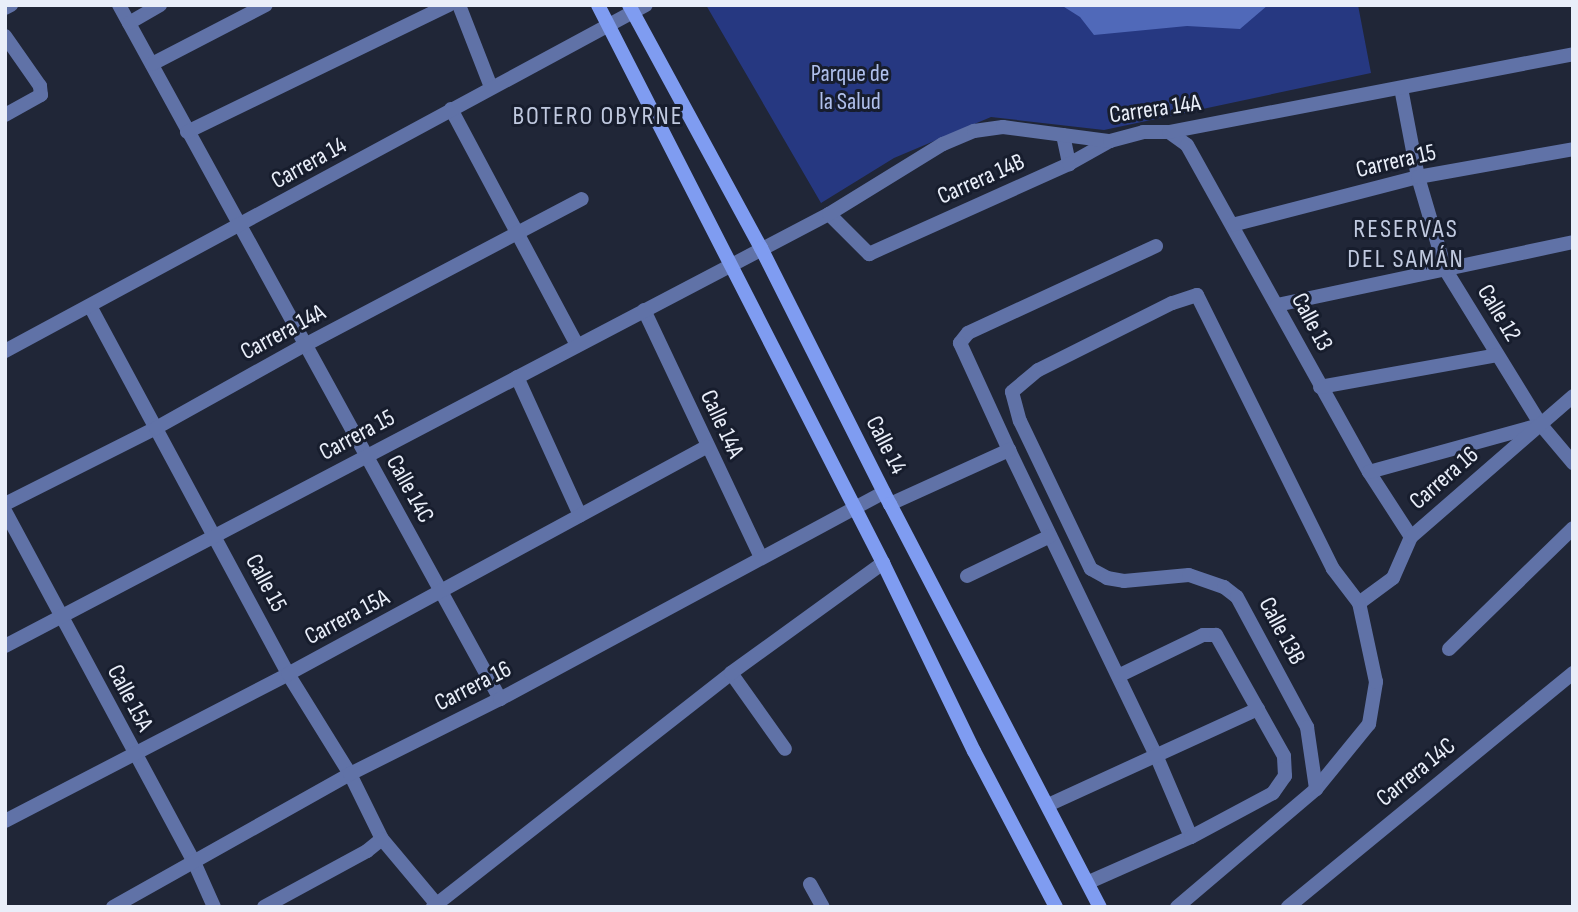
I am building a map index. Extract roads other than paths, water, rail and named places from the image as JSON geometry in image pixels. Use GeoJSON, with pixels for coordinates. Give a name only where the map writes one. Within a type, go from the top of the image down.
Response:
{"type":"FeatureCollection","features":[{"type":"Feature","properties":{"kind":"main road"},"geometry":{"type":"LineString","coordinates":[[598,5],[883,563],[974,751],[1056,907]]}},
{"type":"Feature","properties":{"kind":"main road","name":"Calle 14"},"geometry":{"type":"LineString","coordinates":[[636,8],[1100,907]]}},
{"type":"Feature","properties":{"kind":"street"},"geometry":{"type":"LineString","coordinates":[[5,8],[11,5]]}},
{"type":"Feature","properties":{"kind":"street"},"geometry":{"type":"LineString","coordinates":[[119,5],[239,228]]}},
{"type":"Feature","properties":{"kind":"street"},"geometry":{"type":"LineString","coordinates":[[129,23],[160,5]]}},
{"type":"Feature","properties":{"kind":"street"},"geometry":{"type":"LineString","coordinates":[[152,64],[266,5]]}},
{"type":"Feature","properties":{"kind":"street"},"geometry":{"type":"LineString","coordinates":[[187,132],[449,5]]}},
{"type":"Feature","properties":{"kind":"street"},"geometry":{"type":"LineString","coordinates":[[459,5],[491,87]]}},
{"type":"Feature","properties":{"kind":"street","name":"Carrera 14"},"geometry":{"type":"LineString","coordinates":[[5,351],[239,228],[636,8]]}},
{"type":"Feature","properties":{"kind":"street"},"geometry":{"type":"LineString","coordinates":[[5,36],[40,86],[41,96],[5,115]]}},
{"type":"Feature","properties":{"kind":"street","name":"Carrera 14A"},"geometry":{"type":"LineString","coordinates":[[730,264],[829,214],[943,144],[974,131],[1003,127],[1110,141],[1143,132],[1169,132],[1573,54]]}},
{"type":"Feature","properties":{"kind":"street","name":"Calle 12"},"geometry":{"type":"LineString","coordinates":[[1401,88],[1418,177],[1445,269],[1541,425],[1573,463]]}},
{"type":"Feature","properties":{"kind":"street"},"geometry":{"type":"LineString","coordinates":[[451,109],[577,345]]}},
{"type":"Feature","properties":{"kind":"street","name":"Calle 13"},"geometry":{"type":"LineString","coordinates":[[1169,132],[1186,145],[1277,305],[1320,387],[1410,537]]}},
{"type":"Feature","properties":{"kind":"street"},"geometry":{"type":"LineString","coordinates":[[1063,135],[1069,164]]}},
{"type":"Feature","properties":{"kind":"street","name":"Carrera 14B"},"geometry":{"type":"LineString","coordinates":[[829,214],[869,254],[1069,164],[1110,141]]}},
{"type":"Feature","properties":{"kind":"street","name":"Carrera 15"},"geometry":{"type":"LineString","coordinates":[[1232,225],[1418,177],[1573,149]]}},
{"type":"Feature","properties":{"kind":"street","name":"Carrera 14A"},"geometry":{"type":"LineString","coordinates":[[5,504],[156,428],[303,346],[582,199]]}},
{"type":"Feature","properties":{"kind":"street","name":"Calle 14C"},"geometry":{"type":"LineString","coordinates":[[239,228],[500,699]]}},
{"type":"Feature","properties":{"kind":"street"},"geometry":{"type":"LineString","coordinates":[[1277,305],[1573,242]]}},
{"type":"Feature","properties":{"kind":"street"},"geometry":{"type":"LineString","coordinates":[[1156,246],[968,332],[960,343],[1156,755],[1191,837]]}},
{"type":"Feature","properties":{"kind":"street","name":"Carrera 15"},"geometry":{"type":"LineString","coordinates":[[5,646],[730,264]]}},
{"type":"Feature","properties":{"kind":"street","name":"Calle 13B"},"geometry":{"type":"LineString","coordinates":[[1316,789],[1307,727],[1237,597],[1224,587],[1189,575],[1154,576],[1124,581],[1107,579],[1091,569],[1020,421],[1012,392],[1038,370],[1172,303],[1197,295],[1333,569],[1359,603]]}},
{"type":"Feature","properties":{"kind":"street","name":"Calle 15"},"geometry":{"type":"LineString","coordinates":[[90,306],[288,674],[350,774],[382,839],[436,906]]}},
{"type":"Feature","properties":{"kind":"street","name":"Calle 14A"},"geometry":{"type":"LineString","coordinates":[[644,310],[706,447],[761,557]]}},
{"type":"Feature","properties":{"kind":"street"},"geometry":{"type":"LineString","coordinates":[[1320,387],[1497,355]]}},
{"type":"Feature","properties":{"kind":"street"},"geometry":{"type":"LineString","coordinates":[[517,377],[580,515]]}},
{"type":"Feature","properties":{"kind":"street","name":"Carrera 16"},"geometry":{"type":"LineString","coordinates":[[1359,603],[1394,578],[1410,537],[1573,396]]}},
{"type":"Feature","properties":{"kind":"street"},"geometry":{"type":"LineString","coordinates":[[1369,472],[1541,425]]}},
{"type":"Feature","properties":{"kind":"street","name":"Carrera 15A"},"geometry":{"type":"LineString","coordinates":[[5,821],[288,674],[706,447]]}},
{"type":"Feature","properties":{"kind":"street","name":"Carrera 16"},"geometry":{"type":"LineString","coordinates":[[113,907],[350,774],[500,699],[854,507],[887,498],[1009,450]]}},
{"type":"Feature","properties":{"kind":"street","name":"Calle 15A"},"geometry":{"type":"LineString","coordinates":[[5,511],[194,862],[214,907]]}},
{"type":"Feature","properties":{"kind":"street"},"geometry":{"type":"LineString","coordinates":[[1449,649],[1573,528]]}},
{"type":"Feature","properties":{"kind":"street"},"geometry":{"type":"LineString","coordinates":[[967,576],[1050,536]]}},
{"type":"Feature","properties":{"kind":"street"},"geometry":{"type":"LineString","coordinates":[[436,906],[731,673],[883,563]]}},
{"type":"Feature","properties":{"kind":"street"},"geometry":{"type":"LineString","coordinates":[[1177,907],[1316,789],[1369,724],[1376,682],[1359,603]]}},
{"type":"Feature","properties":{"kind":"street"},"geometry":{"type":"LineString","coordinates":[[1089,882],[1191,837],[1273,793],[1285,776],[1284,755],[1216,635],[1203,635],[1118,676]]}},
{"type":"Feature","properties":{"kind":"street"},"geometry":{"type":"LineString","coordinates":[[731,673],[785,749]]}},
{"type":"Feature","properties":{"kind":"street","name":"Carrera 14C"},"geometry":{"type":"LineString","coordinates":[[1287,907],[1573,673]]}},
{"type":"Feature","properties":{"kind":"street"},"geometry":{"type":"LineString","coordinates":[[1048,805],[1258,709]]}},
{"type":"Feature","properties":{"kind":"street"},"geometry":{"type":"LineString","coordinates":[[264,907],[367,851],[382,839]]}},
{"type":"Feature","properties":{"kind":"street"},"geometry":{"type":"LineString","coordinates":[[810,884],[823,907]]}},
{"type":"Feature","properties":{"kind":"district","name":"BOTERO OBYRNE"},"geometry":{"type":"Point","coordinates":[598,117]}},
{"type":"Feature","properties":{"kind":"district","name":"RESERVAS DEL SAMÁN"},"geometry":{"type":"Point","coordinates":[1406,245]}},
{"type":"Feature","properties":{"kind":"park label","name":"Parque de la Salud"},"geometry":{"type":"Point","coordinates":[850,88]}}]}
